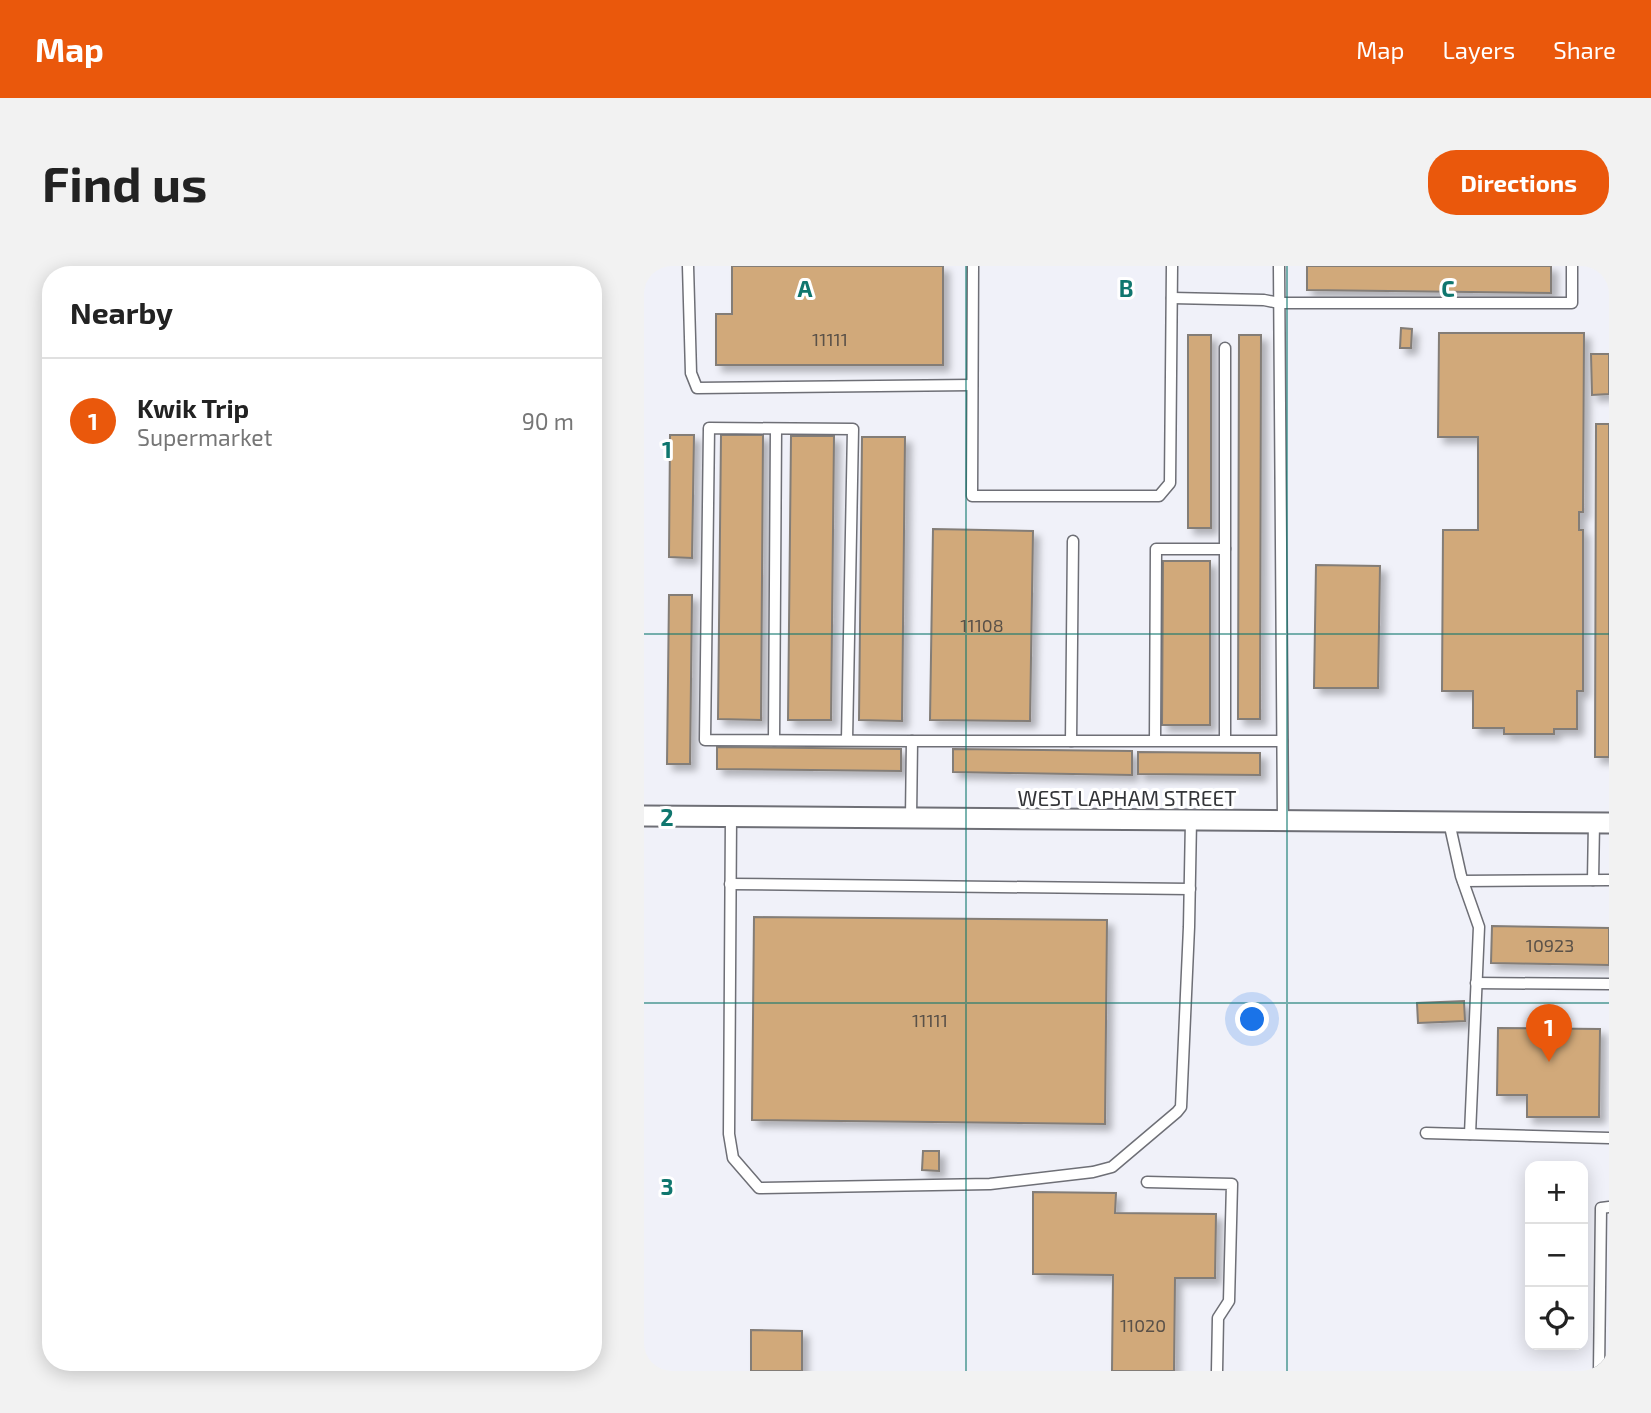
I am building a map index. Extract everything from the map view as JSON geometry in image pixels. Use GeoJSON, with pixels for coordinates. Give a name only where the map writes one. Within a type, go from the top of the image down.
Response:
{"type":"FeatureCollection","features":[{"type":"Feature","properties":{"kind":"street","name":"WEST LAPHAM STREET"},"geometry":{"type":"LineString","coordinates":[[644,816],[1601,823]]}},
{"type":"Feature","properties":{"kind":"lane"},"geometry":{"type":"LineString","coordinates":[[688,266],[691,373],[697,388],[972,386]]}},
{"type":"Feature","properties":{"kind":"lane"},"geometry":{"type":"LineString","coordinates":[[974,266],[972,496],[1159,496],[1170,483],[1172,266]]}},
{"type":"Feature","properties":{"kind":"lane"},"geometry":{"type":"LineString","coordinates":[[1279,266],[1283,821]]}},
{"type":"Feature","properties":{"kind":"lane"},"geometry":{"type":"LineString","coordinates":[[1172,298],[1264,300],[1279,303],[1572,303],[1572,266]]}},
{"type":"Feature","properties":{"kind":"lane"},"geometry":{"type":"LineString","coordinates":[[1225,348],[1225,740]]}},
{"type":"Feature","properties":{"kind":"lane"},"geometry":{"type":"LineString","coordinates":[[847,740],[853,429],[709,428],[705,740],[1282,741]]}},
{"type":"Feature","properties":{"kind":"lane"},"geometry":{"type":"LineString","coordinates":[[774,740],[776,429]]}},
{"type":"Feature","properties":{"kind":"lane"},"geometry":{"type":"LineString","coordinates":[[1071,741],[1073,541]]}},
{"type":"Feature","properties":{"kind":"lane"},"geometry":{"type":"LineString","coordinates":[[1155,740],[1156,549],[1225,548]]}},
{"type":"Feature","properties":{"kind":"lane"},"geometry":{"type":"LineString","coordinates":[[911,818],[912,741]]}},
{"type":"Feature","properties":{"kind":"lane"},"geometry":{"type":"LineString","coordinates":[[732,816],[729,1134],[733,1158],[759,1188],[990,1184],[1093,1172],[1112,1167],[1177,1112],[1181,1107],[1191,820]]}},
{"type":"Feature","properties":{"kind":"lane"},"geometry":{"type":"LineString","coordinates":[[1449,822],[1463,881],[1479,927],[1470,1134]]}},
{"type":"Feature","properties":{"kind":"lane"},"geometry":{"type":"LineString","coordinates":[[1593,880],[1601,823]]}},
{"type":"Feature","properties":{"kind":"lane"},"geometry":{"type":"LineString","coordinates":[[1463,881],[1609,880]]}},
{"type":"Feature","properties":{"kind":"lane"},"geometry":{"type":"LineString","coordinates":[[730,884],[1190,888]]}},
{"type":"Feature","properties":{"kind":"lane"},"geometry":{"type":"LineString","coordinates":[[1476,983],[1609,984]]}},
{"type":"Feature","properties":{"kind":"lane"},"geometry":{"type":"LineString","coordinates":[[1426,1133],[1609,1138]]}},
{"type":"Feature","properties":{"kind":"lane"},"geometry":{"type":"LineString","coordinates":[[1147,1182],[1232,1184],[1229,1301],[1218,1318],[1217,1371]]}},
{"type":"Feature","properties":{"kind":"lane"},"geometry":{"type":"LineString","coordinates":[[1600,1371],[1601,1208],[1609,1207]]}},
{"type":"Feature","properties":{"kind":"building"},"geometry":{"type":"Polygon","coordinates":[[[732,266],[943,266],[943,365],[716,365],[716,314],[732,314],[732,266]]]}},
{"type":"Feature","properties":{"kind":"building"},"geometry":{"type":"Polygon","coordinates":[[[1307,266],[1551,266],[1551,293],[1307,290],[1307,266]]]}},
{"type":"Feature","properties":{"kind":"building"},"geometry":{"type":"Polygon","coordinates":[[[1401,328],[1412,329],[1411,348],[1400,348],[1401,328]]]}},
{"type":"Feature","properties":{"kind":"building"},"geometry":{"type":"Polygon","coordinates":[[[1439,333],[1584,333],[1583,512],[1579,512],[1579,530],[1583,530],[1583,691],[1577,691],[1577,729],[1554,729],[1554,734],[1504,734],[1504,728],[1473,728],[1473,691],[1442,691],[1443,530],[1478,530],[1478,437],[1438,437],[1439,333]]]}},
{"type":"Feature","properties":{"kind":"building"},"geometry":{"type":"Polygon","coordinates":[[[1188,335],[1211,335],[1211,528],[1188,528],[1188,335]]]}},
{"type":"Feature","properties":{"kind":"building"},"geometry":{"type":"Polygon","coordinates":[[[1239,335],[1261,335],[1260,719],[1238,719],[1239,335]]]}},
{"type":"Feature","properties":{"kind":"building"},"geometry":{"type":"Polygon","coordinates":[[[1591,354],[1609,354],[1609,394],[1592,395],[1591,354]]]}},
{"type":"Feature","properties":{"kind":"building"},"geometry":{"type":"Polygon","coordinates":[[[1596,424],[1609,424],[1609,757],[1595,757],[1596,424]]]}},
{"type":"Feature","properties":{"kind":"building"},"geometry":{"type":"Polygon","coordinates":[[[670,435],[694,435],[692,558],[669,557],[670,435]]]}},
{"type":"Feature","properties":{"kind":"building"},"geometry":{"type":"Polygon","coordinates":[[[721,435],[763,435],[761,720],[718,719],[721,435]]]}},
{"type":"Feature","properties":{"kind":"building"},"geometry":{"type":"Polygon","coordinates":[[[791,436],[834,436],[831,720],[788,720],[791,436]]]}},
{"type":"Feature","properties":{"kind":"building"},"geometry":{"type":"Polygon","coordinates":[[[862,437],[905,437],[902,721],[859,720],[862,437]]]}},
{"type":"Feature","properties":{"kind":"building"},"geometry":{"type":"Polygon","coordinates":[[[933,529],[1033,531],[1030,721],[930,720],[933,529]]]}},
{"type":"Feature","properties":{"kind":"building"},"geometry":{"type":"Polygon","coordinates":[[[1163,561],[1210,561],[1210,725],[1162,725],[1163,561]]]}},
{"type":"Feature","properties":{"kind":"building"},"geometry":{"type":"Polygon","coordinates":[[[1316,565],[1380,566],[1378,688],[1314,688],[1316,565]]]}},
{"type":"Feature","properties":{"kind":"building"},"geometry":{"type":"Polygon","coordinates":[[[669,595],[692,595],[690,764],[667,764],[669,595]]]}},
{"type":"Feature","properties":{"kind":"building"},"geometry":{"type":"Polygon","coordinates":[[[717,747],[901,749],[901,771],[717,769],[717,747]]]}},
{"type":"Feature","properties":{"kind":"building"},"geometry":{"type":"Polygon","coordinates":[[[953,749],[1132,751],[1132,775],[953,772],[953,749]]]}},
{"type":"Feature","properties":{"kind":"building"},"geometry":{"type":"Polygon","coordinates":[[[1138,752],[1260,753],[1260,775],[1138,774],[1138,752]]]}},
{"type":"Feature","properties":{"kind":"building"},"geometry":{"type":"Polygon","coordinates":[[[754,917],[1107,920],[1105,1124],[752,1120],[754,917]]]}},
{"type":"Feature","properties":{"kind":"building"},"geometry":{"type":"Polygon","coordinates":[[[1492,926],[1609,928],[1609,965],[1491,963],[1492,926]]]}},
{"type":"Feature","properties":{"kind":"building"},"geometry":{"type":"Polygon","coordinates":[[[1464,1001],[1465,1021],[1418,1023],[1417,1003],[1464,1001]]]}},
{"type":"Feature","properties":{"kind":"building"},"geometry":{"type":"Polygon","coordinates":[[[1498,1028],[1600,1029],[1599,1117],[1527,1117],[1527,1095],[1497,1095],[1498,1028]]]}},
{"type":"Feature","properties":{"kind":"building"},"geometry":{"type":"Polygon","coordinates":[[[923,1151],[939,1151],[939,1171],[922,1170],[923,1151]]]}},
{"type":"Feature","properties":{"kind":"building"},"geometry":{"type":"Polygon","coordinates":[[[1033,1192],[1116,1193],[1115,1213],[1216,1214],[1215,1278],[1175,1278],[1174,1371],[1112,1371],[1113,1275],[1033,1274],[1033,1192]]]}},
{"type":"Feature","properties":{"kind":"building"},"geometry":{"type":"Polygon","coordinates":[[[751,1330],[802,1331],[802,1371],[751,1371],[751,1330]]]}},
{"type":"Feature","properties":{"kind":"place","name":"Kwik Trip"},"geometry":{"type":"Point","coordinates":[1549,1062]}}]}
